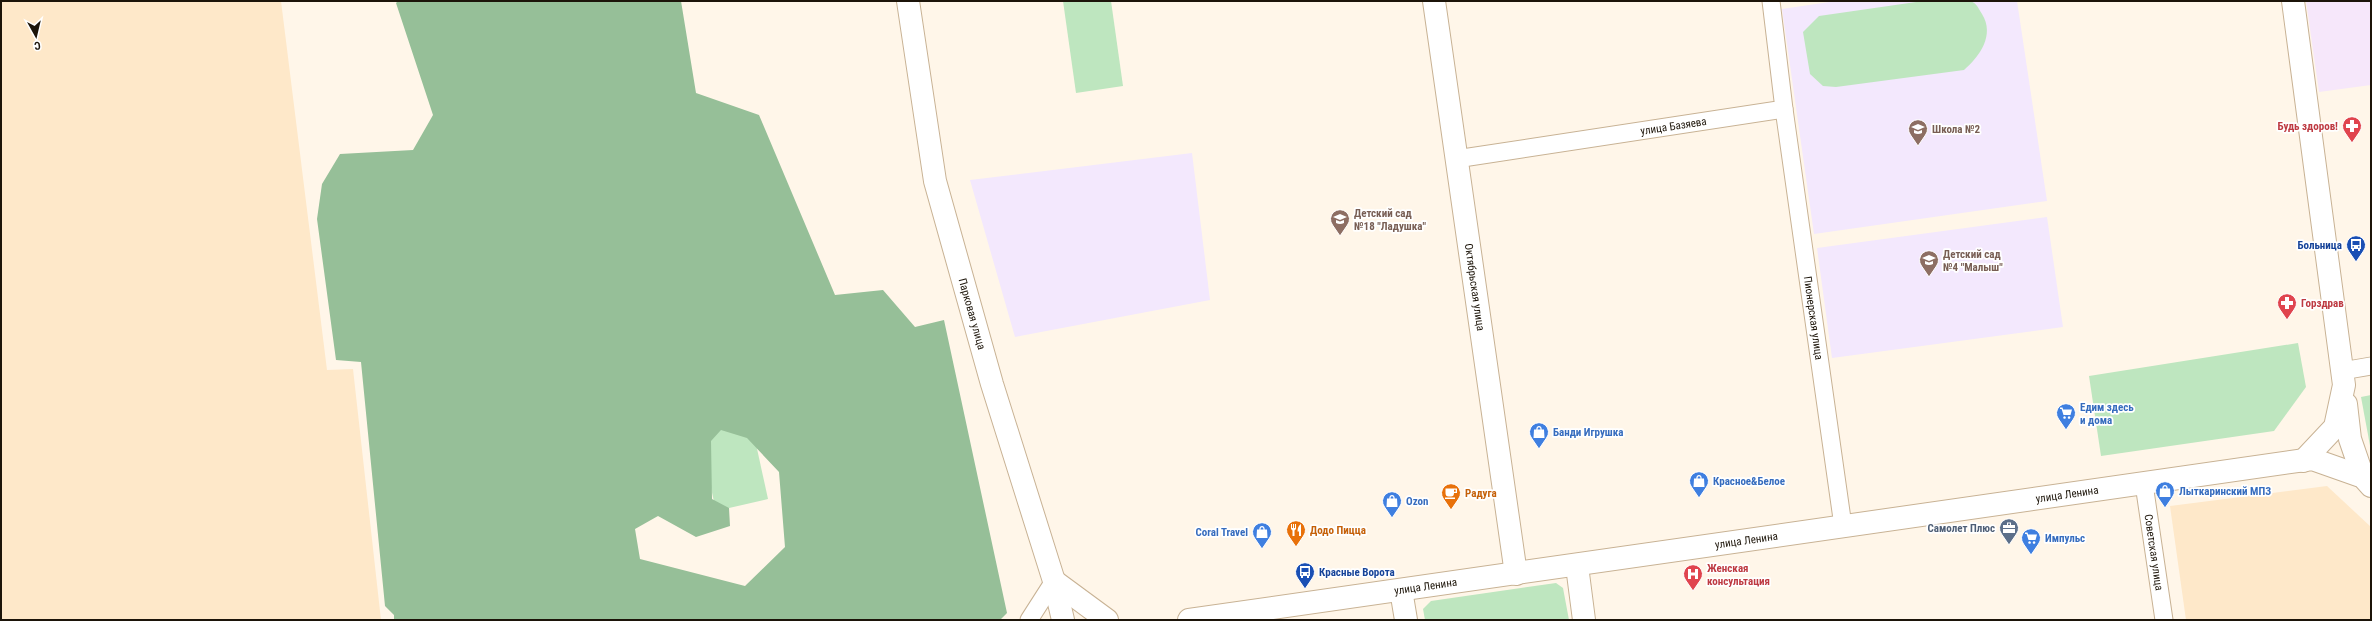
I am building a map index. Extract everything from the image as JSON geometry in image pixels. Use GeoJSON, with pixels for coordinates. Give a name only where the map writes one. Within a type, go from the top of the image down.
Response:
{"type":"FeatureCollection","features":[{"type":"Feature","properties":{"kind":"street","name":"Парковая улица"},"geometry":{"type":"LineString","coordinates":[[908,1],[935,181],[992,384],[1054,581],[1063,620]]}},
{"type":"Feature","properties":{"kind":"street","name":"Октябрьская улица"},"geometry":{"type":"LineString","coordinates":[[1434,1],[1516,574]]}},
{"type":"Feature","properties":{"kind":"street"},"geometry":{"type":"LineString","coordinates":[[1771,1],[1784,109]]}},
{"type":"Feature","properties":{"kind":"street"},"geometry":{"type":"LineString","coordinates":[[2293,1],[2350,439],[2367,481]]}},
{"type":"Feature","properties":{"kind":"street","name":"улица Базяева"},"geometry":{"type":"LineString","coordinates":[[1456,159],[1784,109]]}},
{"type":"Feature","properties":{"kind":"street","name":"Пионерская улица"},"geometry":{"type":"LineString","coordinates":[[1784,109],[1843,526]]}},
{"type":"Feature","properties":{"kind":"street"},"geometry":{"type":"LineString","coordinates":[[2343,378],[2371,366]]}},
{"type":"Feature","properties":{"kind":"street"},"geometry":{"type":"LineString","coordinates":[[2303,461],[2335,427],[2343,378]]}},
{"type":"Feature","properties":{"kind":"street","name":"улица Ленина"},"geometry":{"type":"LineString","coordinates":[[1189,620],[1577,566],[1843,526],[2312,459],[2367,481]]}},
{"type":"Feature","properties":{"kind":"street","name":"Советская улица"},"geometry":{"type":"LineString","coordinates":[[2144,484],[2164,620]]}},
{"type":"Feature","properties":{"kind":"street"},"geometry":{"type":"LineString","coordinates":[[1577,566],[1584,620]]}},
{"type":"Feature","properties":{"kind":"street"},"geometry":{"type":"LineString","coordinates":[[1029,620],[1054,581],[1107,620]]}},
{"type":"Feature","properties":{"kind":"street"},"geometry":{"type":"LineString","coordinates":[[1401,590],[1406,620]]}},
{"type":"Feature","properties":{"kind":"shaded area"},"geometry":{"type":"Polygon","coordinates":[[[1,1],[281,1],[327,370],[353,369],[381,620],[1,620],[1,1]]]}},
{"type":"Feature","properties":{"kind":"shaded area"},"geometry":{"type":"Polygon","coordinates":[[[1836,1],[2017,1],[2047,201],[1814,234],[1782,9],[1836,1]]]}},
{"type":"Feature","properties":{"kind":"shaded area"},"geometry":{"type":"Polygon","coordinates":[[[2306,1],[2371,1],[2371,85],[2319,92],[2306,1]]]}},
{"type":"Feature","properties":{"kind":"shaded area"},"geometry":{"type":"Polygon","coordinates":[[[1192,153],[1210,300],[1015,337],[970,180],[1192,153]]]}},
{"type":"Feature","properties":{"kind":"shaded area"},"geometry":{"type":"Polygon","coordinates":[[[2047,217],[2063,327],[1832,358],[1817,248],[2047,217]]]}},
{"type":"Feature","properties":{"kind":"shaded area"},"geometry":{"type":"Polygon","coordinates":[[[2327,486],[2371,527],[2371,620],[2186,620],[2170,506],[2327,486]]]}},
{"type":"Feature","properties":{"kind":"green space"},"geometry":{"type":"Polygon","coordinates":[[[398,1],[681,1],[696,93],[759,115],[835,295],[883,290],[915,327],[944,320],[1007,613],[1000,620],[394,620],[394,615],[385,606],[361,362],[336,360],[317,219],[322,184],[340,154],[413,150],[433,115],[396,3],[398,1]],[[721,430],[711,441],[712,499],[729,508],[730,526],[696,537],[658,516],[635,529],[640,559],[745,586],[785,547],[779,472],[747,438],[721,430]]]}},
{"type":"Feature","properties":{"kind":"green space"},"geometry":{"type":"Polygon","coordinates":[[[1063,1],[1111,1],[1123,86],[1076,93],[1063,1]]]}},
{"type":"Feature","properties":{"kind":"green space"},"geometry":{"type":"Polygon","coordinates":[[[1923,1],[1970,1],[1976,4],[1982,14],[1986,22],[1987,30],[1984,45],[1980,52],[1964,70],[1836,87],[1823,86],[1810,74],[1803,32],[1819,16],[1923,1]]]}},
{"type":"Feature","properties":{"kind":"green space"},"geometry":{"type":"Polygon","coordinates":[[[2298,343],[2306,387],[2274,431],[2101,456],[2089,376],[2298,343]]]}},
{"type":"Feature","properties":{"kind":"green space"},"geometry":{"type":"Polygon","coordinates":[[[2371,395],[2371,451],[2361,397],[2371,395]]]}},
{"type":"Feature","properties":{"kind":"green space"},"geometry":{"type":"Polygon","coordinates":[[[749,412],[768,499],[716,511],[697,423],[749,412]]]}},
{"type":"Feature","properties":{"kind":"green space"},"geometry":{"type":"Polygon","coordinates":[[[1556,583],[1563,588],[1569,620],[1425,620],[1423,609],[1431,601],[1556,583]]]}},
{"type":"Feature","properties":{"kind":"place","name":"Будь здоров!"},"geometry":{"type":"Point","coordinates":[2352,143]}},
{"type":"Feature","properties":{"kind":"place","name":"Школа №2"},"geometry":{"type":"Point","coordinates":[1918,146]}},
{"type":"Feature","properties":{"kind":"place","name":"Детский сад №18 \"Ладушка\""},"geometry":{"type":"Point","coordinates":[1340,236]}},
{"type":"Feature","properties":{"kind":"place","name":"Больница"},"geometry":{"type":"Point","coordinates":[2356,262]}},
{"type":"Feature","properties":{"kind":"place","name":"Детский сад №4 \"Малыш\""},"geometry":{"type":"Point","coordinates":[1929,277]}},
{"type":"Feature","properties":{"kind":"place","name":"Горздрав"},"geometry":{"type":"Point","coordinates":[2287,320]}},
{"type":"Feature","properties":{"kind":"place","name":"Едим здесь и дома"},"geometry":{"type":"Point","coordinates":[2066,430]}},
{"type":"Feature","properties":{"kind":"place","name":"Банди Игрушка"},"geometry":{"type":"Point","coordinates":[1539,449]}},
{"type":"Feature","properties":{"kind":"place","name":"Красное&Белое"},"geometry":{"type":"Point","coordinates":[1699,498]}},
{"type":"Feature","properties":{"kind":"place","name":"Лыткаринский МПЗ"},"geometry":{"type":"Point","coordinates":[2165,508]}},
{"type":"Feature","properties":{"kind":"place","name":"Радуга"},"geometry":{"type":"Point","coordinates":[1451,510]}},
{"type":"Feature","properties":{"kind":"place","name":"Ozon"},"geometry":{"type":"Point","coordinates":[1392,518]}},
{"type":"Feature","properties":{"kind":"place","name":"Самолет Плюс"},"geometry":{"type":"Point","coordinates":[2009,545]}},
{"type":"Feature","properties":{"kind":"place","name":"Додо Пицца"},"geometry":{"type":"Point","coordinates":[1296,547]}},
{"type":"Feature","properties":{"kind":"place","name":"Coral Travel"},"geometry":{"type":"Point","coordinates":[1262,549]}},
{"type":"Feature","properties":{"kind":"place","name":"Импульс"},"geometry":{"type":"Point","coordinates":[2031,555]}},
{"type":"Feature","properties":{"kind":"place","name":"Красные Ворота"},"geometry":{"type":"Point","coordinates":[1305,589]}},
{"type":"Feature","properties":{"kind":"place","name":"Женская консультация"},"geometry":{"type":"Point","coordinates":[1693,591]}}]}
